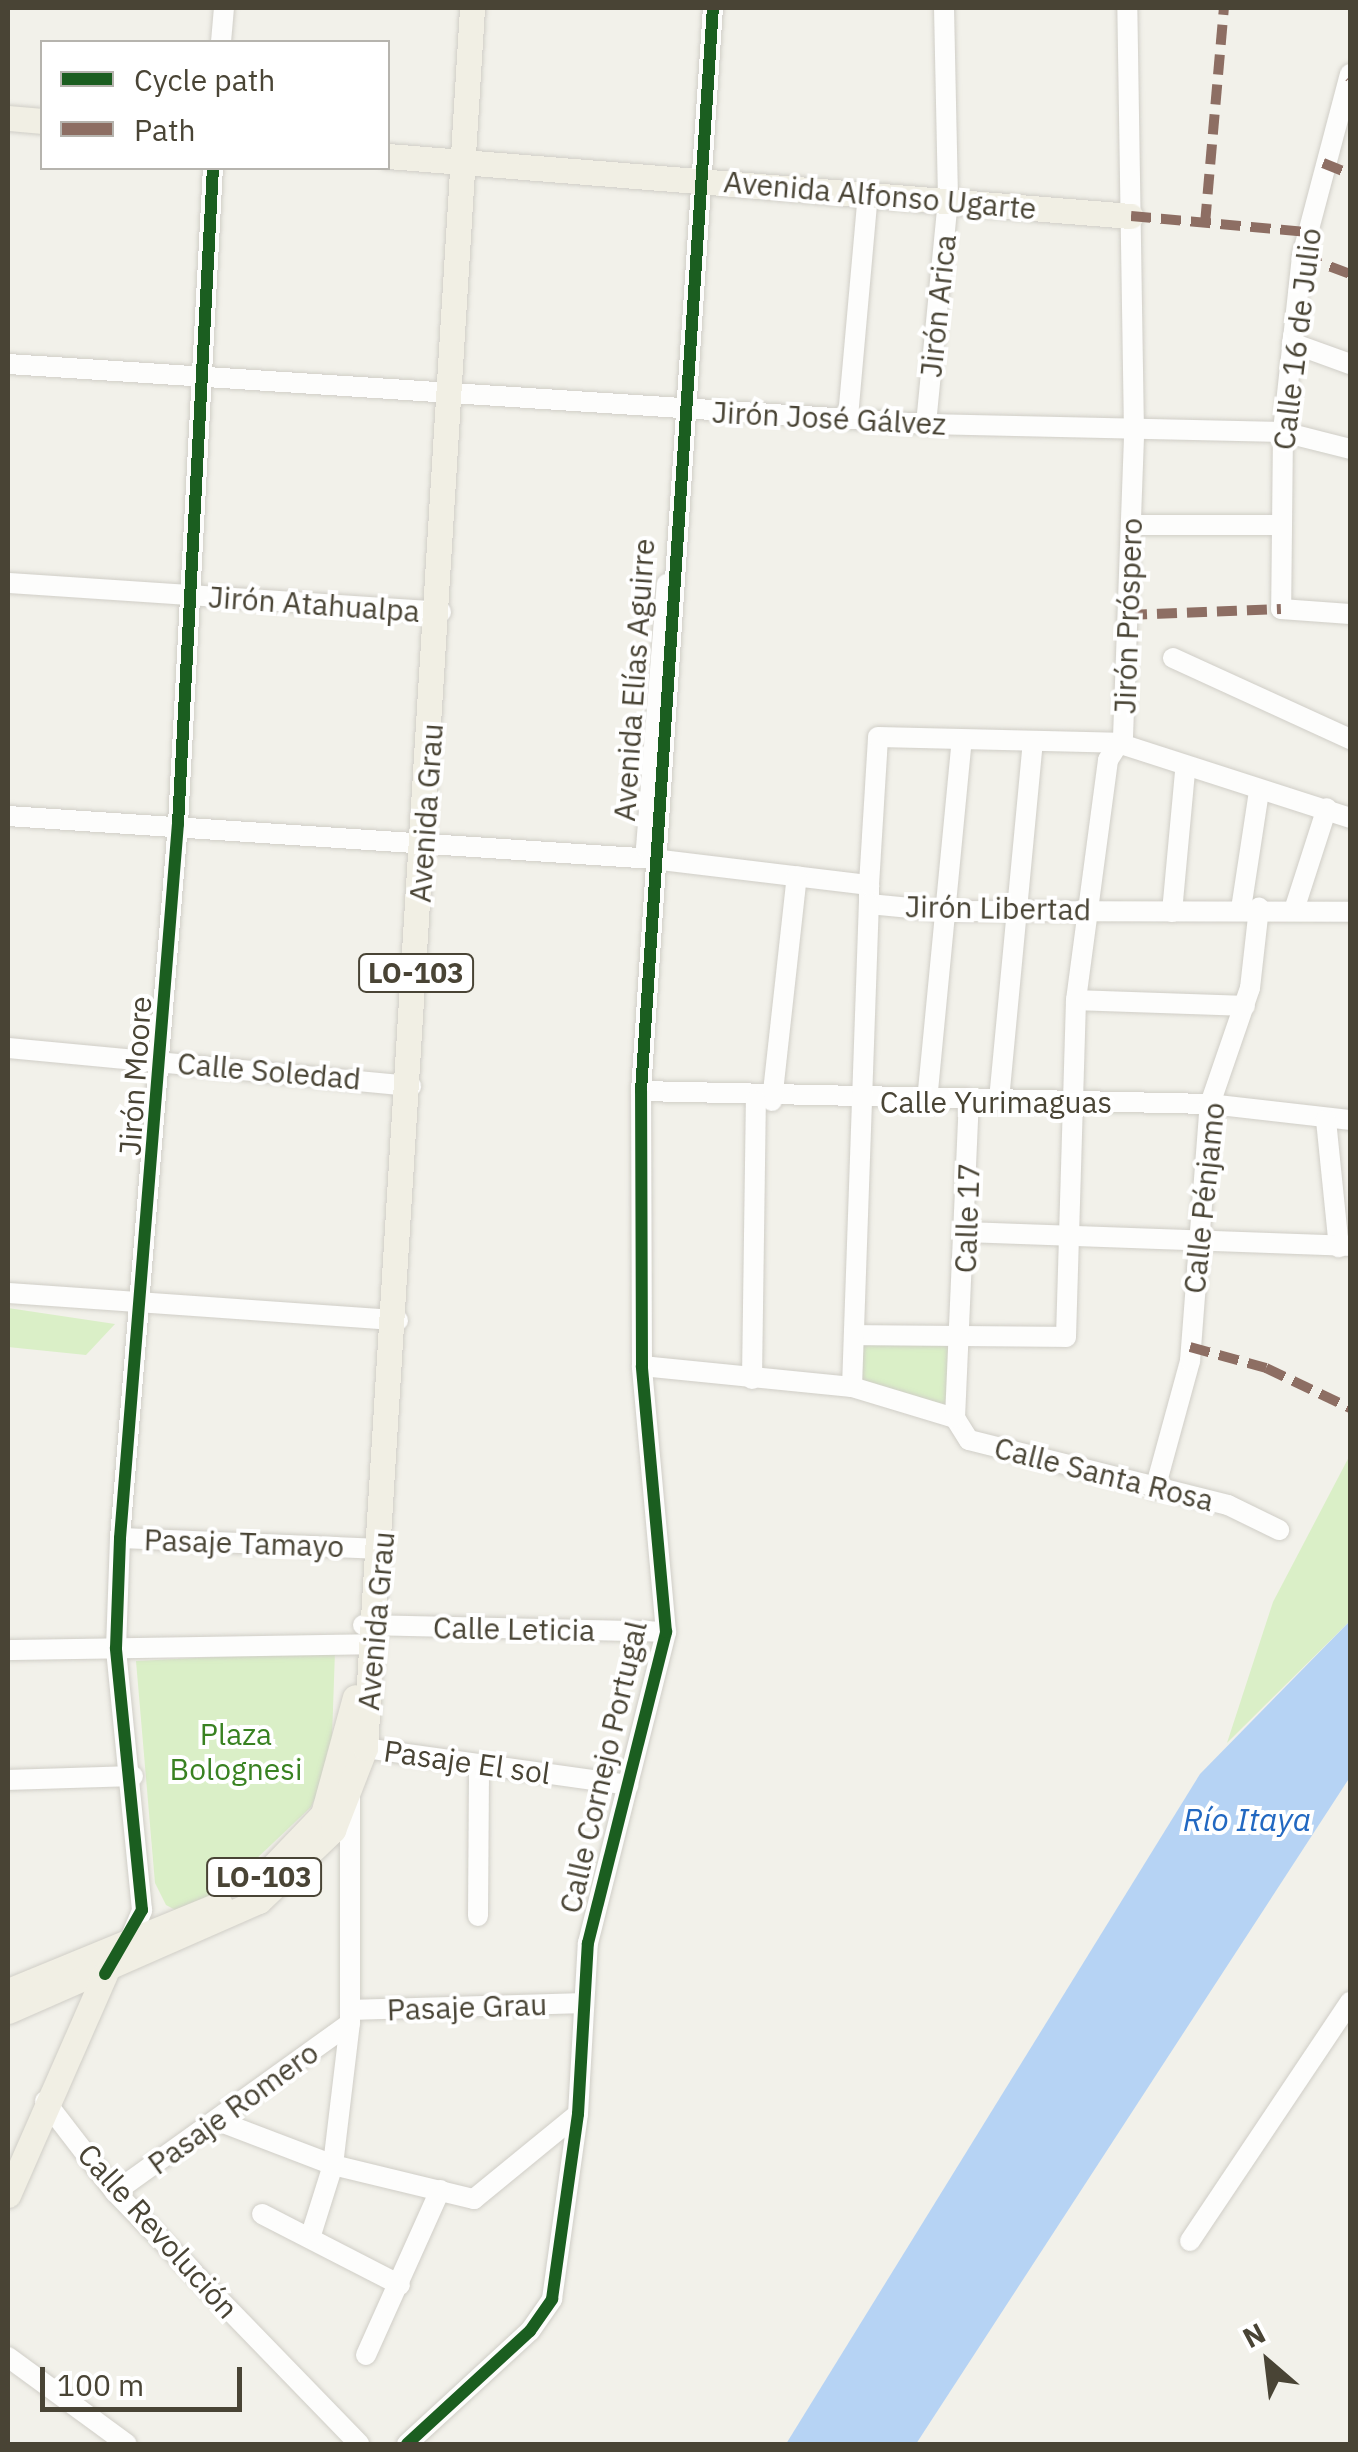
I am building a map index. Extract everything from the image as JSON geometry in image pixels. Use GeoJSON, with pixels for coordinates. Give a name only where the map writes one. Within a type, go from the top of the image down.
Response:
{"type":"FeatureCollection","features":[{"type":"Feature","properties":{"kind":"main road","name":"Avenida Grau"},"geometry":{"type":"LineString","coordinates":[[458,8],[458,160]]}},
{"type":"Feature","properties":{"kind":"main road","name":"Avenida Grau"},"geometry":{"type":"LineString","coordinates":[[104,1974],[260,1901],[310,1859],[350,1796],[365,1748],[415,839],[433,612],[458,160],[472,8]]}},
{"type":"Feature","properties":{"kind":"main road"},"geometry":{"type":"LineString","coordinates":[[8,118],[40,121]]}},
{"type":"Feature","properties":{"kind":"main road"},"geometry":{"type":"LineString","coordinates":[[8,132],[40,134]]}},
{"type":"Feature","properties":{"kind":"main road","name":"Avenida Alfonso Ugarte"},"geometry":{"type":"LineString","coordinates":[[390,145],[458,160]]}},
{"type":"Feature","properties":{"kind":"main road","name":"Avenida Alfonso Ugarte"},"geometry":{"type":"LineString","coordinates":[[390,156],[948,198],[1130,216]]}},
{"type":"Feature","properties":{"kind":"main road","name":"LO-103"},"geometry":{"type":"LineString","coordinates":[[8,1991],[234,1898],[322,1814],[340,1775],[369,1634]]}},
{"type":"Feature","properties":{"kind":"main road"},"geometry":{"type":"LineString","coordinates":[[8,2195],[74,2028],[104,1974]]}},
{"type":"Feature","properties":{"kind":"main road","name":"LO-103"},"geometry":{"type":"LineString","coordinates":[[8,2010],[104,1974]]}},
{"type":"Feature","properties":{"kind":"main road"},"geometry":{"type":"LineString","coordinates":[[45,1995],[65,2000],[74,2028]]}},
{"type":"Feature","properties":{"kind":"street"},"geometry":{"type":"LineString","coordinates":[[221,40],[224,8]]}},
{"type":"Feature","properties":{"kind":"street","name":"Avenida Elías Aguirre"},"geometry":{"type":"LineString","coordinates":[[653,859],[646,848],[671,620],[695,180],[700,8]]}},
{"type":"Feature","properties":{"kind":"street","name":"Avenida Elías Aguirre"},"geometry":{"type":"LineString","coordinates":[[695,180],[713,8]]}},
{"type":"Feature","properties":{"kind":"street","name":"Jirón Arica"},"geometry":{"type":"LineString","coordinates":[[926,424],[948,198],[944,8]]}},
{"type":"Feature","properties":{"kind":"street","name":"Jirón Próspero"},"geometry":{"type":"LineString","coordinates":[[961,1335],[1066,1337],[1068,1100],[1076,1000],[1085,910],[1118,743],[1132,525],[1127,8]]}},
{"type":"Feature","properties":{"kind":"street","name":"Calle 16 de Julio"},"geometry":{"type":"LineString","coordinates":[[1350,74],[1302,256],[1282,432],[1280,609],[1350,614]]}},
{"type":"Feature","properties":{"kind":"street","name":"Jirón Moore"},"geometry":{"type":"LineString","coordinates":[[104,1974],[130,1942],[142,1910],[132,1776],[116,1648],[120,1538],[142,1305],[178,824],[213,170]]}},
{"type":"Feature","properties":{"kind":"street"},"geometry":{"type":"LineString","coordinates":[[848,418],[868,193]]}},
{"type":"Feature","properties":{"kind":"street"},"geometry":{"type":"LineString","coordinates":[[1292,343],[1350,364]]}},
{"type":"Feature","properties":{"kind":"street","name":"Jirón José Gálvez"},"geometry":{"type":"LineString","coordinates":[[8,364],[926,424],[1134,433],[1282,432],[1350,449]]}},
{"type":"Feature","properties":{"kind":"street"},"geometry":{"type":"LineString","coordinates":[[1132,525],[1281,525]]}},
{"type":"Feature","properties":{"kind":"street","name":"Jirón Atahualpa"},"geometry":{"type":"LineString","coordinates":[[8,583],[433,612]]}},
{"type":"Feature","properties":{"kind":"street"},"geometry":{"type":"LineString","coordinates":[[1173,658],[1350,739]]}},
{"type":"Feature","properties":{"kind":"street"},"geometry":{"type":"LineString","coordinates":[[852,1387],[860,1102],[878,738],[1118,743],[1185,771],[1327,808],[1350,818]]}},
{"type":"Feature","properties":{"kind":"street"},"geometry":{"type":"LineString","coordinates":[[927,1101],[942,911],[962,740]]}},
{"type":"Feature","properties":{"kind":"street"},"geometry":{"type":"LineString","coordinates":[[999,1100],[1033,742]]}},
{"type":"Feature","properties":{"kind":"street"},"geometry":{"type":"LineString","coordinates":[[1172,912],[1185,771]]}},
{"type":"Feature","properties":{"kind":"street","name":"Calle Pénjamo"},"geometry":{"type":"LineString","coordinates":[[1155,1488],[1190,1361],[1194,1235],[1210,1104],[1245,1006],[1260,791]]}},
{"type":"Feature","properties":{"kind":"street"},"geometry":{"type":"LineString","coordinates":[[1294,910],[1327,808]]}},
{"type":"Feature","properties":{"kind":"street","name":"Jirón Libertad"},"geometry":{"type":"LineString","coordinates":[[8,816],[415,839],[653,859],[797,876],[942,911],[1350,912]]}},
{"type":"Feature","properties":{"kind":"street","name":"Calle Cornejo Portugal"},"geometry":{"type":"LineString","coordinates":[[407,2444],[544,2315],[578,2114],[584,2003],[596,1904],[666,1632],[642,1366],[641,1091],[653,859]]}},
{"type":"Feature","properties":{"kind":"street"},"geometry":{"type":"LineString","coordinates":[[752,1378],[764,1101],[797,876]]}},
{"type":"Feature","properties":{"kind":"street"},"geometry":{"type":"LineString","coordinates":[[1076,1000],[1245,1006]]}},
{"type":"Feature","properties":{"kind":"street","name":"Calle Soledad"},"geometry":{"type":"LineString","coordinates":[[8,1048],[403,1085]]}},
{"type":"Feature","properties":{"kind":"street","name":"Calle Yurimaguas"},"geometry":{"type":"LineString","coordinates":[[641,1091],[764,1101],[1068,1100],[1210,1104],[1350,1120]]}},
{"type":"Feature","properties":{"kind":"street","name":"Calle 17"},"geometry":{"type":"LineString","coordinates":[[955,1418],[968,1232],[969,1101]]}},
{"type":"Feature","properties":{"kind":"street"},"geometry":{"type":"LineString","coordinates":[[968,1232],[1194,1235],[1345,1247],[1326,1120]]}},
{"type":"Feature","properties":{"kind":"street"},"geometry":{"type":"LineString","coordinates":[[8,1293],[390,1319]]}},
{"type":"Feature","properties":{"kind":"street"},"geometry":{"type":"LineString","coordinates":[[856,1334],[961,1335]]}},
{"type":"Feature","properties":{"kind":"street","name":"Calle Santa Rosa"},"geometry":{"type":"LineString","coordinates":[[642,1366],[852,1387],[955,1418],[969,1440],[1228,1506],[1279,1530]]}},
{"type":"Feature","properties":{"kind":"street","name":"Pasaje Tamayo"},"geometry":{"type":"LineString","coordinates":[[120,1538],[376,1549]]}},
{"type":"Feature","properties":{"kind":"street","name":"Calle Leticia"},"geometry":{"type":"LineString","coordinates":[[8,1650],[369,1634],[666,1632]]}},
{"type":"Feature","properties":{"kind":"street","name":"Pasaje El sol"},"geometry":{"type":"LineString","coordinates":[[365,1748],[628,1785]]}},
{"type":"Feature","properties":{"kind":"street"},"geometry":{"type":"LineString","coordinates":[[478,1916],[479,1764]]}},
{"type":"Feature","properties":{"kind":"street"},"geometry":{"type":"LineString","coordinates":[[8,1780],[132,1776]]}},
{"type":"Feature","properties":{"kind":"street","name":"Avenida Grau"},"geometry":{"type":"LineString","coordinates":[[310,2238],[333,2165],[350,2016],[350,1796]]}},
{"type":"Feature","properties":{"kind":"street"},"geometry":{"type":"LineString","coordinates":[[1190,2242],[1350,2002]]}},
{"type":"Feature","properties":{"kind":"street","name":"Pasaje Grau"},"geometry":{"type":"LineString","coordinates":[[350,2016],[584,2003]]}},
{"type":"Feature","properties":{"kind":"street","name":"Pasaje Romero"},"geometry":{"type":"LineString","coordinates":[[115,2192],[218,2121],[350,2016]]}},
{"type":"Feature","properties":{"kind":"street","name":"Calle Revolución"},"geometry":{"type":"LineString","coordinates":[[45,2101],[115,2192],[359,2444]]}},
{"type":"Feature","properties":{"kind":"street"},"geometry":{"type":"LineString","coordinates":[[218,2121],[333,2165],[480,2196],[578,2114]]}},
{"type":"Feature","properties":{"kind":"street"},"geometry":{"type":"LineString","coordinates":[[366,2355],[440,2190]]}},
{"type":"Feature","properties":{"kind":"street"},"geometry":{"type":"LineString","coordinates":[[262,2214],[400,2285]]}},
{"type":"Feature","properties":{"kind":"street"},"geometry":{"type":"LineString","coordinates":[[8,2357],[127,2444]]}},
{"type":"Feature","properties":{"kind":"green space"},"geometry":{"type":"Polygon","coordinates":[[[8,1308],[115,1324],[86,1355],[8,1347],[8,1308]]]}},
{"type":"Feature","properties":{"kind":"green space"},"geometry":{"type":"Polygon","coordinates":[[[861,1339],[956,1343],[951,1409],[858,1382],[861,1339]]]}},
{"type":"Feature","properties":{"kind":"green space"},"geometry":{"type":"Polygon","coordinates":[[[1350,1455],[1350,1621],[1227,1743],[1273,1602],[1350,1455]]]}},
{"type":"Feature","properties":{"kind":"green space","name":"Plaza Bolognesi"},"geometry":{"type":"Polygon","coordinates":[[[335,1651],[331,1766],[311,1807],[215,1898],[181,1913],[166,1905],[155,1883],[136,1661],[335,1651]]]}},
{"type":"Feature","properties":{"kind":"water","name":"Río Itaya"},"geometry":{"type":"Polygon","coordinates":[[[1350,1621],[1350,1777],[916,2444],[786,2444],[1200,1774],[1350,1621]]]}},
{"type":"Feature","properties":{"kind":"marked path"},"geometry":{"type":"LineString","coordinates":[[1205,224],[1224,8]]}},
{"type":"Feature","properties":{"kind":"marked path"},"geometry":{"type":"LineString","coordinates":[[1323,163],[1350,174]]}},
{"type":"Feature","properties":{"kind":"marked path"},"geometry":{"type":"LineString","coordinates":[[1131,216],[1308,232]]}},
{"type":"Feature","properties":{"kind":"marked path"},"geometry":{"type":"LineString","coordinates":[[1302,256],[1350,274]]}},
{"type":"Feature","properties":{"kind":"marked path"},"geometry":{"type":"LineString","coordinates":[[1127,615],[1281,609]]}},
{"type":"Feature","properties":{"kind":"marked path"},"geometry":{"type":"LineString","coordinates":[[1190,1347],[1266,1368],[1350,1408]]}},
{"type":"Feature","properties":{"kind":"cycle path"},"geometry":{"type":"LineString","coordinates":[[407,2444],[530,2331],[552,2299],[578,2114],[588,1943],[666,1632],[642,1366],[641,1091],[713,8]]}},
{"type":"Feature","properties":{"kind":"cycle path"},"geometry":{"type":"LineString","coordinates":[[105,1974],[142,1910],[116,1648],[120,1538],[178,824],[213,170]]}}]}
